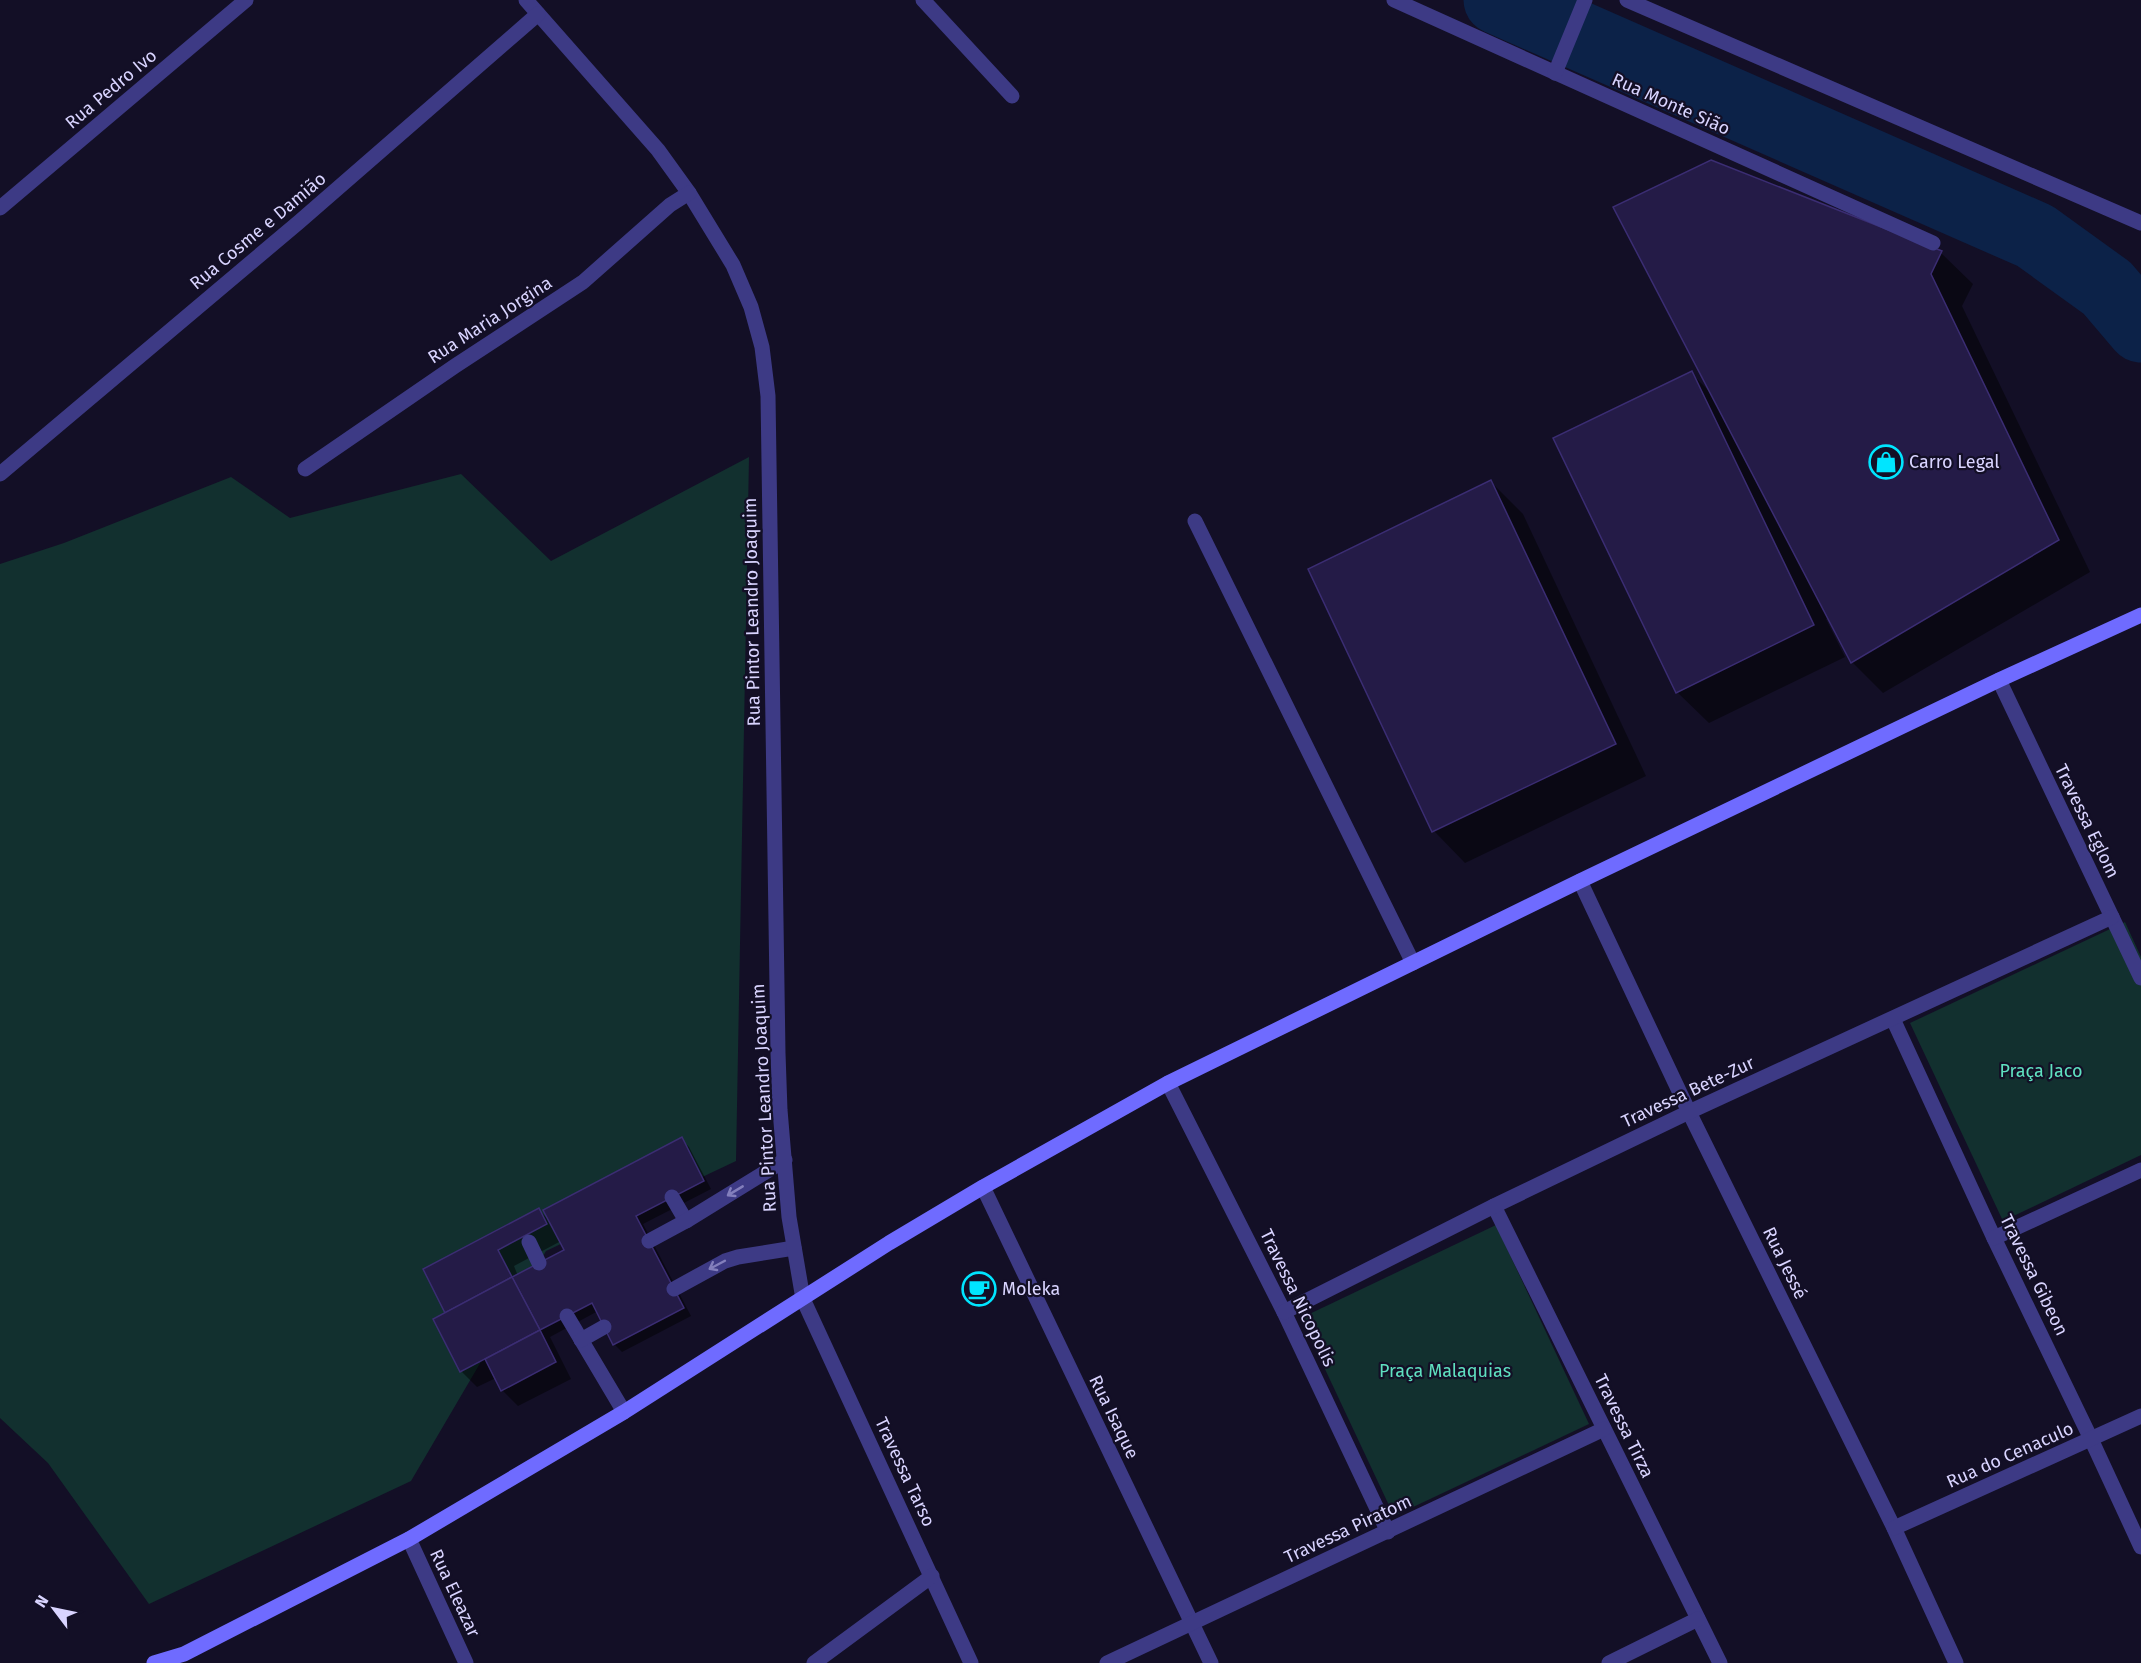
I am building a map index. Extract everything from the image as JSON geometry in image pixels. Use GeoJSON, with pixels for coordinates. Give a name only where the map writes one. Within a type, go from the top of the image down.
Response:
{"type":"FeatureCollection","features":[{"type":"Feature","properties":{"kind":"main road"},"geometry":{"type":"LineString","coordinates":[[154,1663],[185,1659],[409,1539],[624,1412],[889,1243],[983,1187],[1168,1083],[1580,880],[1999,680],[2141,615]]}},
{"type":"Feature","properties":{"kind":"street","name":"Rua Pedro Ivo"},"geometry":{"type":"LineString","coordinates":[[0,208],[246,0]]}},
{"type":"Feature","properties":{"kind":"street","name":"Rua Pintor Leandro Joaquim"},"geometry":{"type":"LineString","coordinates":[[526,0],[658,150],[689,193],[733,265],[751,308],[762,347],[768,396],[780,1110],[789,1217],[803,1299]]}},
{"type":"Feature","properties":{"kind":"street"},"geometry":{"type":"LineString","coordinates":[[923,0],[1012,96]]}},
{"type":"Feature","properties":{"kind":"street","name":"Rua Monte Sião"},"geometry":{"type":"LineString","coordinates":[[1394,0],[1933,243]]}},
{"type":"Feature","properties":{"kind":"street"},"geometry":{"type":"LineString","coordinates":[[1555,73],[1585,0]]}},
{"type":"Feature","properties":{"kind":"street"},"geometry":{"type":"LineString","coordinates":[[1628,0],[2141,223]]}},
{"type":"Feature","properties":{"kind":"street","name":"Rua Cosme e Damião"},"geometry":{"type":"LineString","coordinates":[[0,474],[299,222],[538,14]]}},
{"type":"Feature","properties":{"kind":"street","name":"Rua Maria Jorgina"},"geometry":{"type":"LineString","coordinates":[[305,469],[583,282],[670,205],[689,193]]}},
{"type":"Feature","properties":{"kind":"street"},"geometry":{"type":"LineString","coordinates":[[1195,520],[1413,963]]}},
{"type":"Feature","properties":{"kind":"street","name":"Travessa Eglom"},"geometry":{"type":"LineString","coordinates":[[1999,680],[2141,978]]}},
{"type":"Feature","properties":{"kind":"street","name":"Rua Jessé"},"geometry":{"type":"LineString","coordinates":[[1580,880],[1689,1112],[1894,1528],[1956,1663]]}},
{"type":"Feature","properties":{"kind":"street","name":"Travessa Bete-Zur"},"geometry":{"type":"LineString","coordinates":[[1284,1311],[1689,1112],[2112,917]]}},
{"type":"Feature","properties":{"kind":"street","name":"Travessa Gibeon"},"geometry":{"type":"LineString","coordinates":[[1893,1019],[2141,1547]]}},
{"type":"Feature","properties":{"kind":"street","name":"Travessa Nicopolis"},"geometry":{"type":"LineString","coordinates":[[1168,1083],[1284,1311],[1388,1532]]}},
{"type":"Feature","properties":{"kind":"street"},"geometry":{"type":"LineString","coordinates":[[649,1240],[686,1221],[785,1160]]}},
{"type":"Feature","properties":{"kind":"street"},"geometry":{"type":"LineString","coordinates":[[1994,1238],[2141,1170]]}},
{"type":"Feature","properties":{"kind":"street","name":"Rua Isaque"},"geometry":{"type":"LineString","coordinates":[[983,1187],[1211,1663]]}},
{"type":"Feature","properties":{"kind":"street"},"geometry":{"type":"LineString","coordinates":[[672,1197],[686,1221]]}},
{"type":"Feature","properties":{"kind":"street","name":"Travessa Tirza"},"geometry":{"type":"LineString","coordinates":[[1494,1206],[1720,1663]]}},
{"type":"Feature","properties":{"kind":"street"},"geometry":{"type":"LineString","coordinates":[[529,1242],[539,1263]]}},
{"type":"Feature","properties":{"kind":"street"},"geometry":{"type":"LineString","coordinates":[[674,1289],[725,1261],[794,1248]]}},
{"type":"Feature","properties":{"kind":"street","name":"Travessa Tarso"},"geometry":{"type":"LineString","coordinates":[[803,1299],[971,1663]]}},
{"type":"Feature","properties":{"kind":"street"},"geometry":{"type":"LineString","coordinates":[[567,1316],[624,1412]]}},
{"type":"Feature","properties":{"kind":"street"},"geometry":{"type":"LineString","coordinates":[[582,1340],[604,1328]]}},
{"type":"Feature","properties":{"kind":"street","name":"Rua do Cenaculo"},"geometry":{"type":"LineString","coordinates":[[1894,1528],[2141,1416]]}},
{"type":"Feature","properties":{"kind":"street","name":"Travessa Piratom"},"geometry":{"type":"LineString","coordinates":[[1107,1663],[1604,1429]]}},
{"type":"Feature","properties":{"kind":"street","name":"Rua Eleazar"},"geometry":{"type":"LineString","coordinates":[[409,1539],[465,1663]]}},
{"type":"Feature","properties":{"kind":"street"},"geometry":{"type":"LineString","coordinates":[[814,1663],[932,1576]]}},
{"type":"Feature","properties":{"kind":"street"},"geometry":{"type":"LineString","coordinates":[[1609,1663],[1698,1619]]}},
{"type":"Feature","properties":{"kind":"green space"},"geometry":{"type":"Polygon","coordinates":[[[749,457],[736,1161],[546,1251],[411,1481],[149,1604],[48,1463],[0,1418],[0,564],[64,543],[231,477],[290,518],[461,474],[551,561],[749,457]]]}},
{"type":"Feature","properties":{"kind":"green space","name":"Praça Jaco"},"geometry":{"type":"Polygon","coordinates":[[[2125,922],[2141,957],[2141,1155],[2003,1221],[1910,1023],[2125,922]]]}},
{"type":"Feature","properties":{"kind":"green space","name":"Praça Malaquias"},"geometry":{"type":"Polygon","coordinates":[[[1496,1225],[1589,1424],[1394,1516],[1301,1318],[1496,1225]]]}},
{"type":"Feature","properties":{"kind":"building"},"geometry":{"type":"Polygon","coordinates":[[[1711,160],[1942,251],[1931,274],[2059,540],[1851,663],[1613,207],[1711,160]]]}},
{"type":"Feature","properties":{"kind":"building"},"geometry":{"type":"Polygon","coordinates":[[[1692,371],[1814,625],[1676,693],[1553,438],[1692,371]]]}},
{"type":"Feature","properties":{"kind":"building"},"geometry":{"type":"Polygon","coordinates":[[[1491,480],[1616,744],[1432,832],[1308,569],[1491,480]]]}},
{"type":"Feature","properties":{"kind":"building"},"geometry":{"type":"Polygon","coordinates":[[[682,1137],[704,1181],[636,1216],[684,1308],[613,1345],[592,1303],[540,1330],[512,1277],[564,1250],[543,1210],[682,1137]]]}},
{"type":"Feature","properties":{"kind":"building"},"geometry":{"type":"Polygon","coordinates":[[[539,1208],[547,1224],[498,1250],[512,1277],[445,1313],[423,1269],[539,1208]]]}},
{"type":"Feature","properties":{"kind":"building"},"geometry":{"type":"Polygon","coordinates":[[[512,1277],[540,1330],[460,1372],[433,1319],[512,1277]]]}},
{"type":"Feature","properties":{"kind":"building"},"geometry":{"type":"Polygon","coordinates":[[[540,1330],[556,1362],[501,1391],[485,1359],[540,1330]]]}},
{"type":"Feature","properties":{"kind":"waterway"},"geometry":{"type":"LineString","coordinates":[[1498,0],[2035,236],[2107,288],[2141,328]]}},
{"type":"Feature","properties":{"kind":"place","name":"Carro Legal"},"geometry":{"type":"Point","coordinates":[1886,462]}},
{"type":"Feature","properties":{"kind":"place","name":"Moleka"},"geometry":{"type":"Point","coordinates":[979,1289]}}]}
